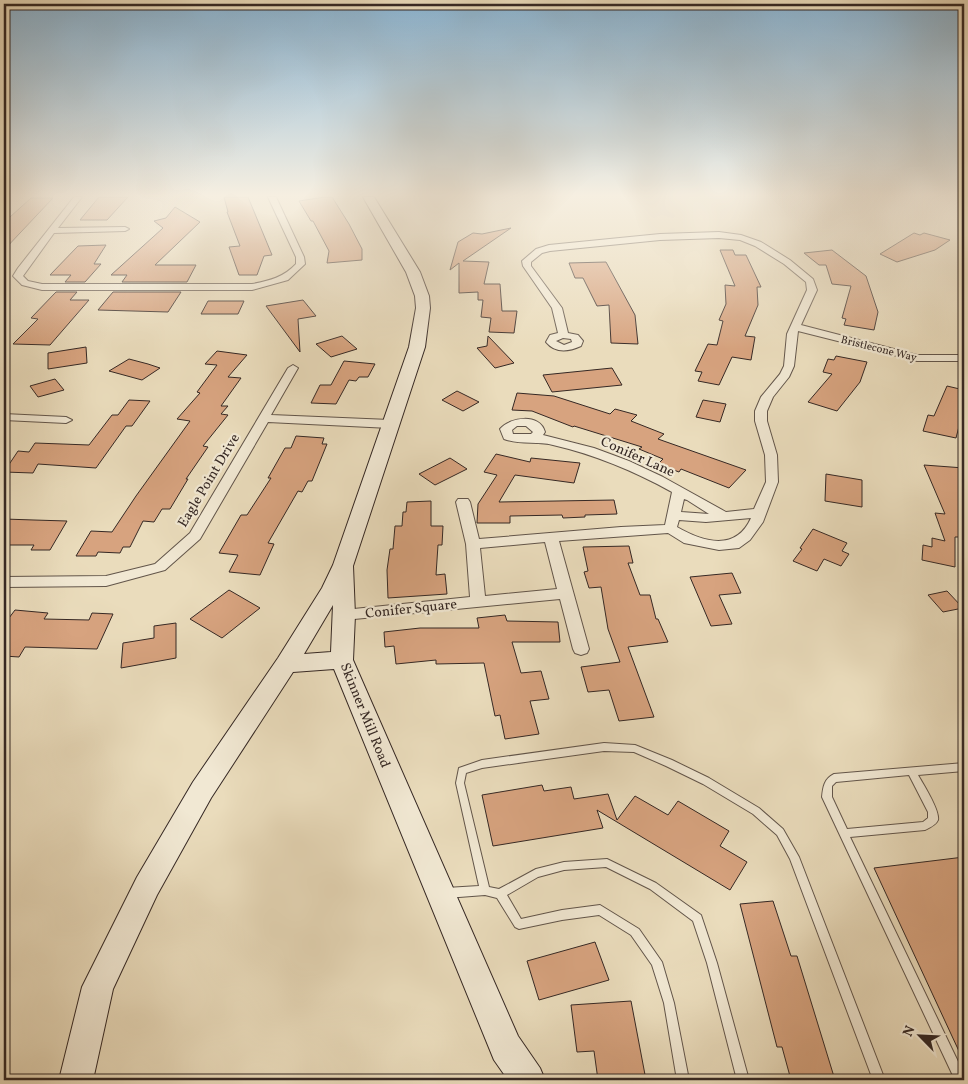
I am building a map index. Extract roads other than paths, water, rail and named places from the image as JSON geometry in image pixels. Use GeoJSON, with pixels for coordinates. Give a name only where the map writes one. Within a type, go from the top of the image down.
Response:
{"type":"FeatureCollection","features":[{"type":"Feature","properties":{"kind":"street"},"geometry":{"type":"LineString","coordinates":[[39,248],[18,276],[25,283],[42,286],[252,287],[279,281],[293,274],[301,264],[296,248]]}},
{"type":"Feature","properties":{"kind":"street","name":"Skinner Mill Road"},"geometry":{"type":"LineString","coordinates":[[399,248],[422,296],[423,309],[417,347],[343,566],[344,615],[342,660],[506,1048],[528,1080]]}},
{"type":"Feature","properties":{"kind":"street"},"geometry":{"type":"LineString","coordinates":[[557,248],[544,250],[526,262],[557,308],[563,335]]}},
{"type":"Feature","properties":{"kind":"street"},"geometry":{"type":"LineString","coordinates":[[473,544],[621,531],[670,530],[689,540],[718,546],[734,545],[745,537],[756,522],[772,482],[771,455],[761,421],[761,411],[775,385],[785,376],[789,366],[792,334],[812,290],[810,281],[787,262],[764,248]]}},
{"type":"Feature","properties":{"kind":"street","name":"Bristlecone Way"},"geometry":{"type":"LineString","coordinates":[[795,327],[917,358],[964,358]]}},
{"type":"Feature","properties":{"kind":"street","name":"Eagle Point Drive"},"geometry":{"type":"LineString","coordinates":[[4,582],[106,581],[160,567],[195,536],[294,368]]}},
{"type":"Feature","properties":{"kind":"street"},"geometry":{"type":"LineString","coordinates":[[4,418],[66,420]]}},
{"type":"Feature","properties":{"kind":"street"},"geometry":{"type":"LineString","coordinates":[[265,418],[390,424]]}},
{"type":"Feature","properties":{"kind":"street","name":"Conifer Lane"},"geometry":{"type":"LineString","coordinates":[[535,438],[592,452],[646,474],[723,516]]}},
{"type":"Feature","properties":{"kind":"street"},"geometry":{"type":"LineString","coordinates":[[670,530],[675,516],[674,506],[679,491]]}},
{"type":"Feature","properties":{"kind":"street"},"geometry":{"type":"LineString","coordinates":[[463,502],[473,544],[478,601]]}},
{"type":"Feature","properties":{"kind":"street"},"geometry":{"type":"LineString","coordinates":[[675,516],[706,518],[760,513]]}},
{"type":"Feature","properties":{"kind":"street"},"geometry":{"type":"LineString","coordinates":[[551,538],[581,649]]}},
{"type":"Feature","properties":{"kind":"street"},"geometry":{"type":"LineString","coordinates":[[76,1080],[98,987],[147,886],[202,790],[286,664],[332,588],[343,566]]}},
{"type":"Feature","properties":{"kind":"street","name":"Conifer Square"},"geometry":{"type":"LineString","coordinates":[[344,615],[566,593]]}},
{"type":"Feature","properties":{"kind":"street"},"geometry":{"type":"LineString","coordinates":[[286,664],[342,660]]}},
{"type":"Feature","properties":{"kind":"lane"},"geometry":{"type":"LineString","coordinates":[[484,890],[460,783],[462,771],[482,764],[604,747],[635,749],[669,763],[706,781],[756,811],[780,832],[794,857],[809,892],[880,1080]]}},
{"type":"Feature","properties":{"kind":"lane"},"geometry":{"type":"LineString","coordinates":[[961,1080],[827,797],[828,785],[834,778],[964,767]]}},
{"type":"Feature","properties":{"kind":"lane"},"geometry":{"type":"LineString","coordinates":[[844,833],[926,826],[932,820],[932,812],[911,771]]}},
{"type":"Feature","properties":{"kind":"lane"},"geometry":{"type":"LineString","coordinates":[[500,894],[536,873],[564,866],[607,863],[654,886],[697,918],[712,964],[743,1080]]}},
{"type":"Feature","properties":{"kind":"lane"},"geometry":{"type":"LineString","coordinates":[[441,893],[484,890],[500,894],[520,924],[562,915],[600,910],[635,932],[657,962],[669,1003],[683,1080]]}}]}
